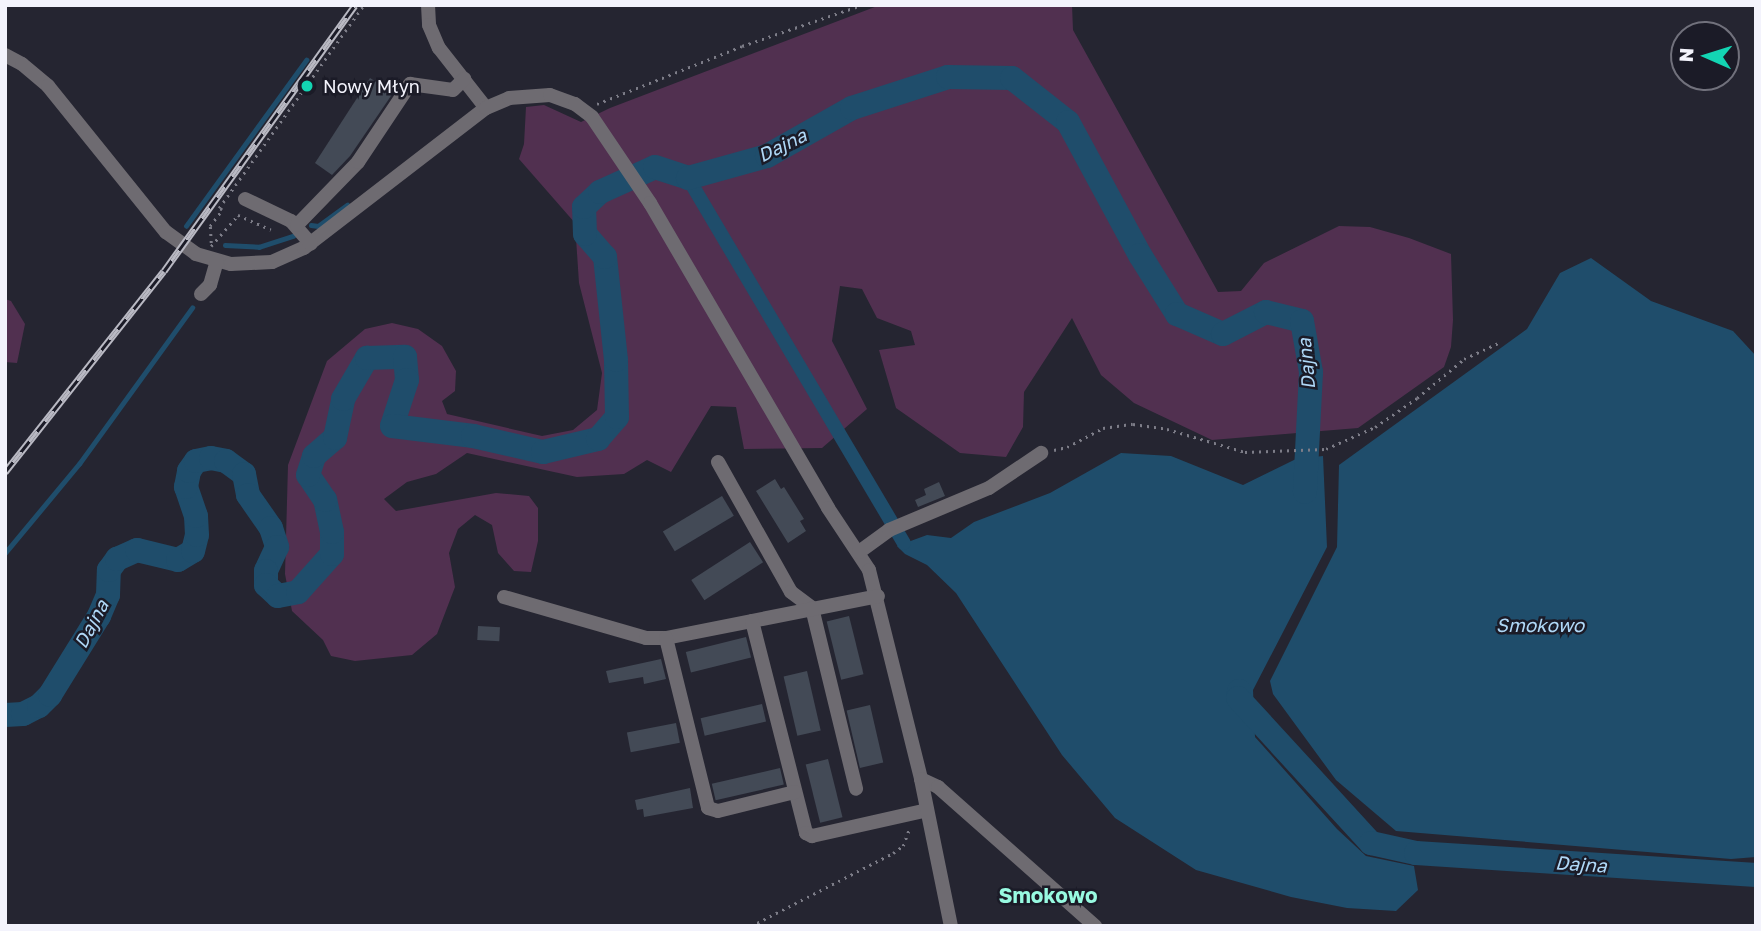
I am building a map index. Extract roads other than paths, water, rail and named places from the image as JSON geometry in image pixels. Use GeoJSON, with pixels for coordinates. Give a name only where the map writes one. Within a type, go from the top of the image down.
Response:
{"type":"FeatureCollection","features":[{"type":"Feature","properties":{"kind":"street"},"geometry":{"type":"LineString","coordinates":[[428,5],[433,37],[486,108]]}},
{"type":"Feature","properties":{"kind":"street"},"geometry":{"type":"LineString","coordinates":[[5,55],[22,64],[48,86],[166,232],[188,250],[214,252],[246,265],[291,256],[312,244],[486,108],[509,98],[550,95],[561,97],[592,117],[650,203],[828,508],[859,552],[878,596],[921,779],[951,926]]}},
{"type":"Feature","properties":{"kind":"street"},"geometry":{"type":"LineString","coordinates":[[297,225],[358,162],[410,84],[453,90],[464,79]]}},
{"type":"Feature","properties":{"kind":"street"},"geometry":{"type":"LineString","coordinates":[[245,199],[297,225],[312,244]]}},
{"type":"Feature","properties":{"kind":"street"},"geometry":{"type":"LineString","coordinates":[[201,294],[210,285],[214,252]]}},
{"type":"Feature","properties":{"kind":"street"},"geometry":{"type":"LineString","coordinates":[[859,552],[889,530],[989,488],[1041,453]]}},
{"type":"Feature","properties":{"kind":"street"},"geometry":{"type":"LineString","coordinates":[[718,462],[791,592],[812,608],[856,789]]}},
{"type":"Feature","properties":{"kind":"street"},"geometry":{"type":"LineString","coordinates":[[504,597],[646,638],[666,638],[878,596]]}},
{"type":"Feature","properties":{"kind":"street"},"geometry":{"type":"LineString","coordinates":[[752,621],[806,833],[812,836],[927,810]]}},
{"type":"Feature","properties":{"kind":"street"},"geometry":{"type":"LineString","coordinates":[[666,638],[708,808],[718,811],[795,792]]}},
{"type":"Feature","properties":{"kind":"street"},"geometry":{"type":"LineString","coordinates":[[921,779],[937,787],[1096,926]]}},
{"type":"Feature","properties":{"kind":"water","name":"Smokowo"},"geometry":{"type":"Polygon","coordinates":[[[1591,258],[1651,301],[1733,331],[1756,356],[1756,857],[1731,859],[1396,831],[1336,780],[1273,694],[1270,681],[1337,547],[1339,465],[1527,329],[1560,273],[1591,258]]]}},
{"type":"Feature","properties":{"kind":"water"},"geometry":{"type":"Polygon","coordinates":[[[1121,453],[1171,456],[1243,485],[1296,459],[1323,456],[1327,547],[1253,690],[1255,737],[1337,829],[1366,856],[1414,866],[1418,890],[1396,911],[1347,908],[1291,897],[1196,870],[1115,818],[1062,755],[956,593],[927,565],[905,554],[897,546],[927,535],[951,538],[974,522],[1050,493],[1121,453]]]}},
{"type":"Feature","properties":{"kind":"waterway"},"geometry":{"type":"LineString","coordinates":[[186,226],[306,60]]}},
{"type":"Feature","properties":{"kind":"waterway","name":"Dajna"},"geometry":{"type":"LineString","coordinates":[[5,715],[23,714],[39,706],[50,695],[99,616],[108,595],[109,570],[117,559],[137,550],[178,560],[193,551],[197,535],[196,516],[186,487],[189,471],[196,461],[211,458],[226,461],[244,474],[248,495],[271,528],[277,547],[266,571],[266,585],[278,596],[298,592],[332,554],[332,532],[325,500],[308,475],[314,456],[335,438],[343,399],[367,358],[405,357],[407,380],[392,426],[473,436],[543,452],[598,439],[617,417],[616,360],[605,257],[585,234],[584,207],[600,192],[655,167],[688,178],[767,156],[852,108],[948,77],[1012,78],[1068,122],[1140,255],[1177,314],[1223,334],[1266,312],[1302,321],[1311,372],[1305,492]]}},
{"type":"Feature","properties":{"kind":"waterway"},"geometry":{"type":"LineString","coordinates":[[688,178],[904,543]]}},
{"type":"Feature","properties":{"kind":"waterway"},"geometry":{"type":"LineString","coordinates":[[311,225],[318,226],[347,205]]}},
{"type":"Feature","properties":{"kind":"waterway"},"geometry":{"type":"LineString","coordinates":[[225,245],[259,247],[293,236]]}},
{"type":"Feature","properties":{"kind":"waterway"},"geometry":{"type":"LineString","coordinates":[[5,553],[79,464],[192,308]]}},
{"type":"Feature","properties":{"kind":"waterway","name":"Dajna"},"geometry":{"type":"LineString","coordinates":[[1239,691],[1238,698],[1371,843],[1416,853],[1756,875]]}},
{"type":"Feature","properties":{"kind":"railway"},"geometry":{"type":"LineString","coordinates":[[5,472],[164,271],[355,5]]}},
{"type":"Feature","properties":{"kind":"place","name":"Nowy Młyn"},"geometry":{"type":"Point","coordinates":[307,86]}},
{"type":"Feature","properties":{"kind":"district","name":"Smokowo"},"geometry":{"type":"Point","coordinates":[1048,895]}}]}
